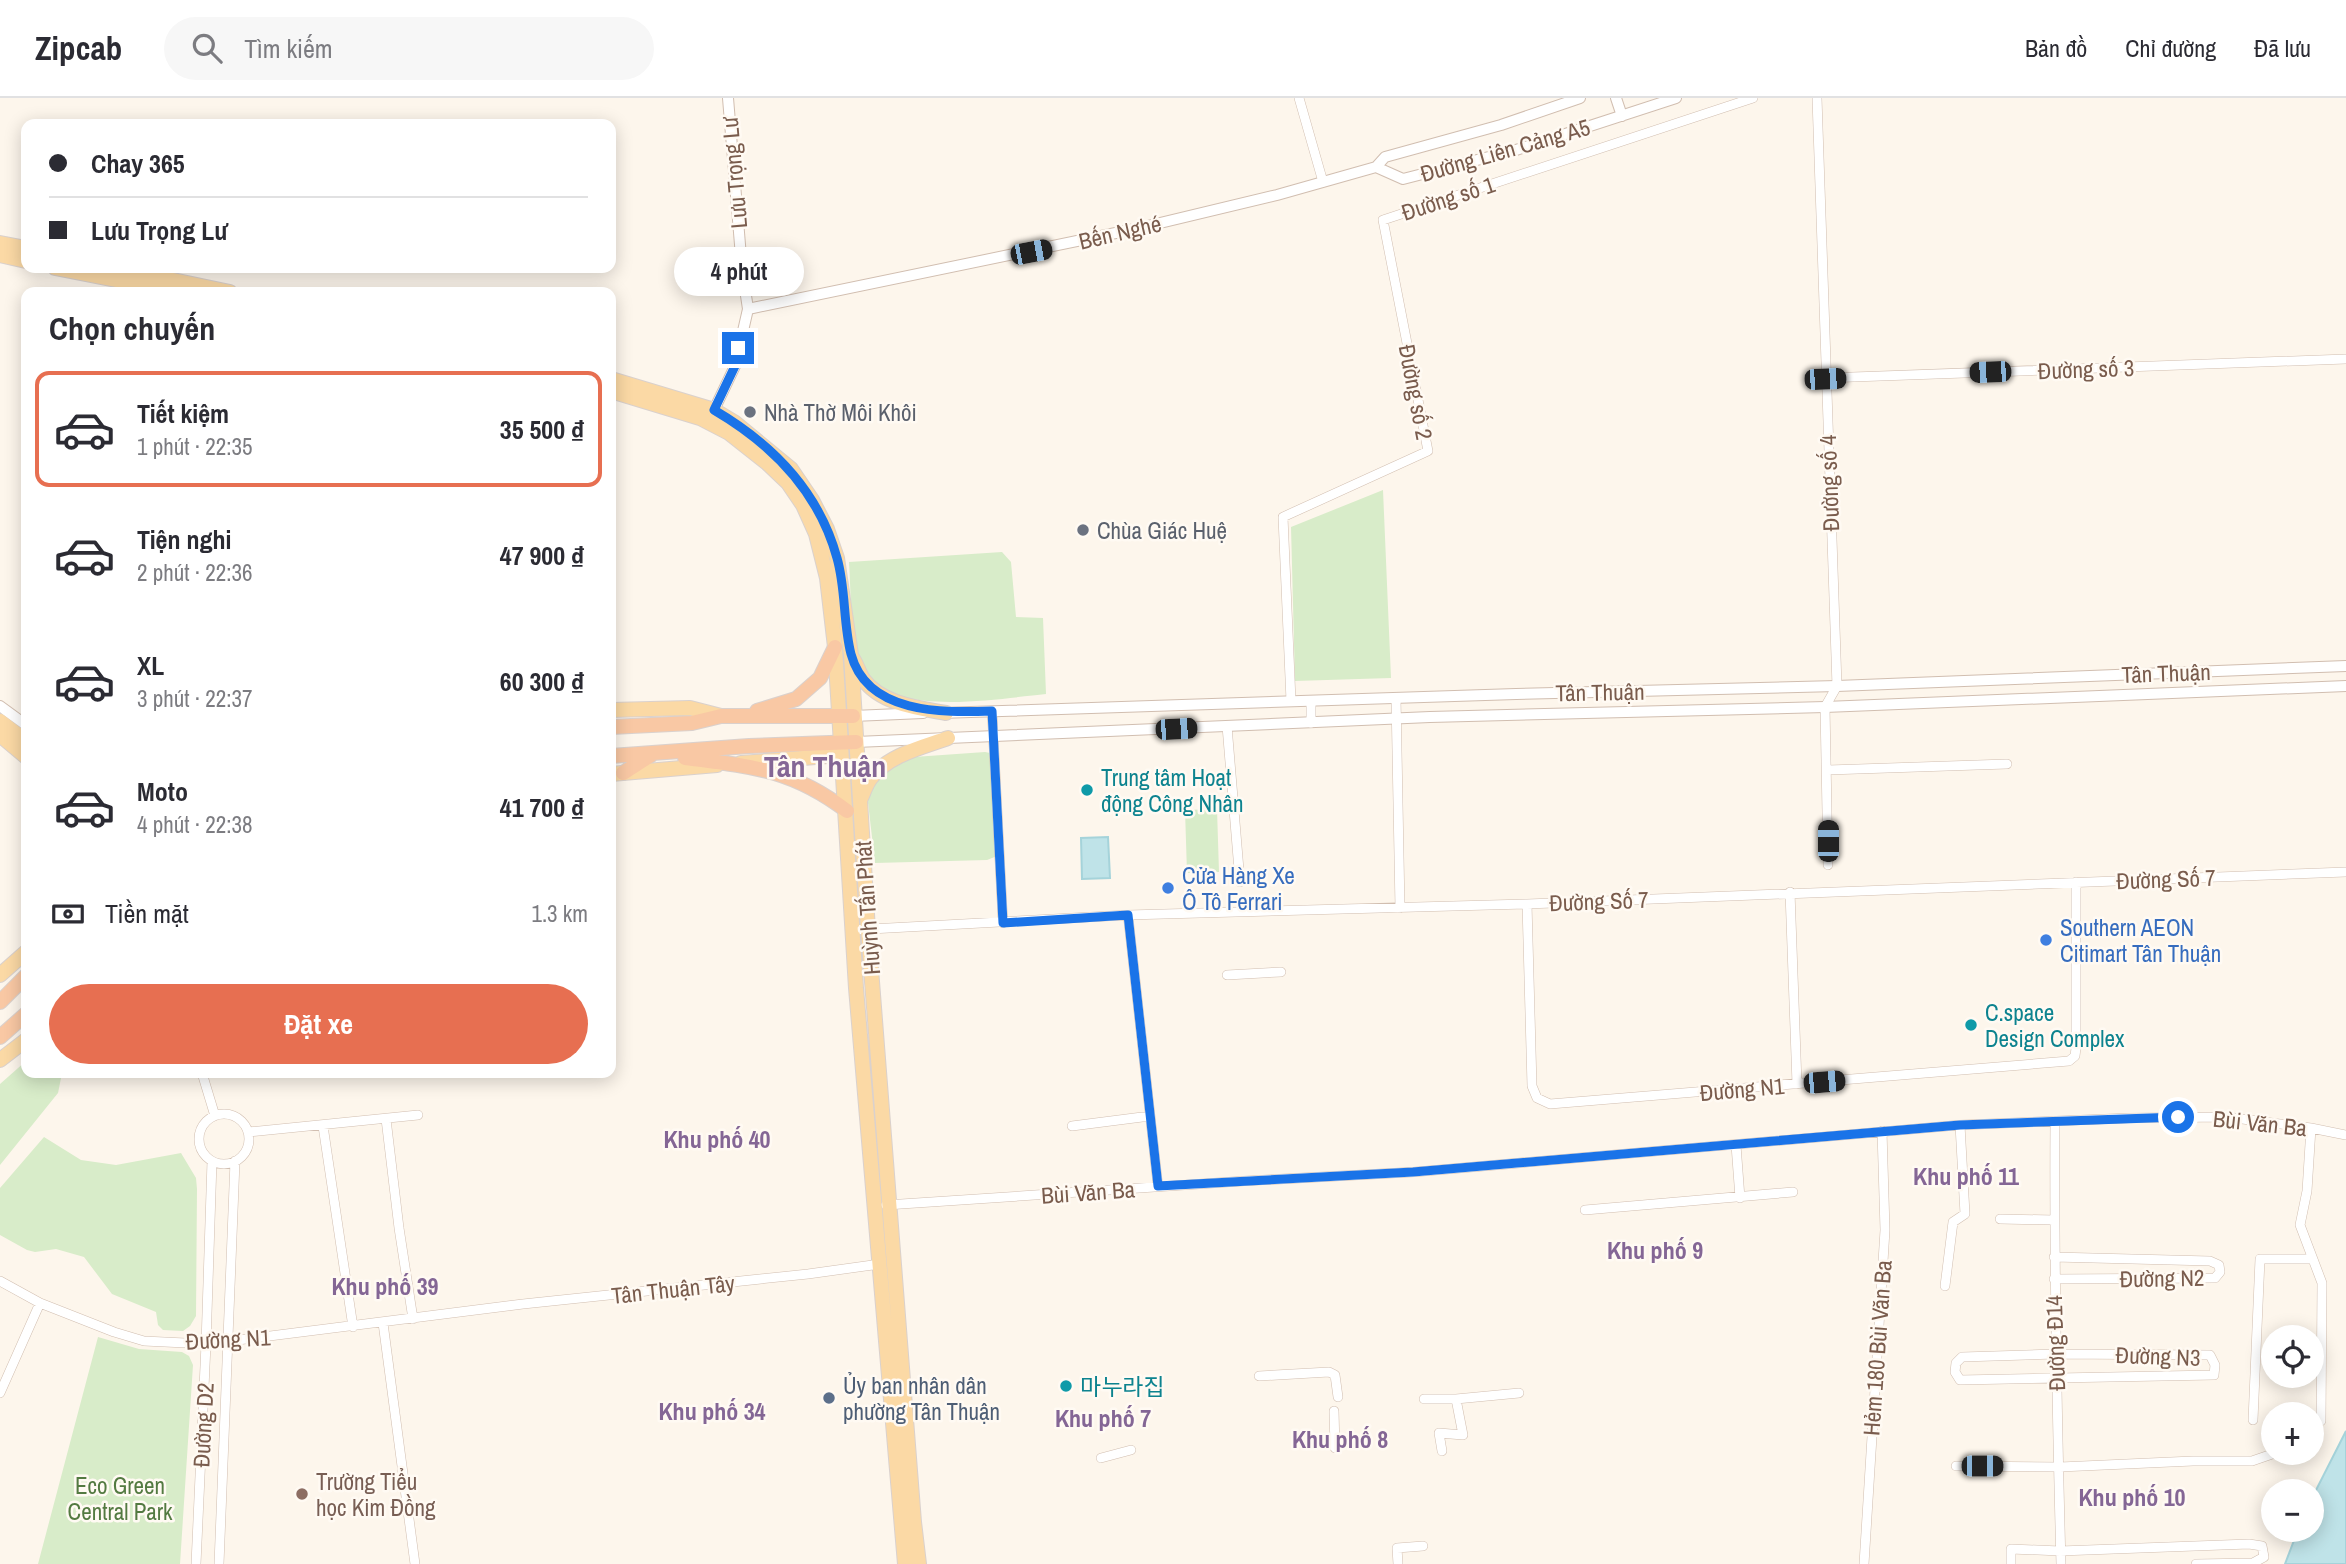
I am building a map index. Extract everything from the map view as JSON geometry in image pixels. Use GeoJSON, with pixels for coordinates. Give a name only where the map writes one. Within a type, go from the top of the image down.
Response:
{"type":"FeatureCollection","features":[{"type":"Feature","properties":{"kind":"highway"},"geometry":{"type":"LineString","coordinates":[[741,716],[796,699],[820,678],[835,647]]}},
{"type":"Feature","properties":{"kind":"highway"},"geometry":{"type":"LineString","coordinates":[[616,727],[692,723],[721,716],[853,716]]}},
{"type":"Feature","properties":{"kind":"highway"},"geometry":{"type":"LineString","coordinates":[[616,756],[749,746],[840,748],[856,742]]}},
{"type":"Feature","properties":{"kind":"highway"},"geometry":{"type":"LineString","coordinates":[[617,773],[652,754],[765,769],[796,779],[824,794],[847,811]]}},
{"type":"Feature","properties":{"kind":"highway"},"geometry":{"type":"LineString","coordinates":[[0,1002],[21,981]]}},
{"type":"Feature","properties":{"kind":"highway"},"geometry":{"type":"LineString","coordinates":[[0,1037],[21,1018]]}},
{"type":"Feature","properties":{"kind":"main road"},"geometry":{"type":"LineString","coordinates":[[0,243],[21,247]]}},
{"type":"Feature","properties":{"kind":"main road"},"geometry":{"type":"LineString","coordinates":[[0,255],[21,260]]}},
{"type":"Feature","properties":{"kind":"main road"},"geometry":{"type":"LineString","coordinates":[[80,273],[152,287]]}},
{"type":"Feature","properties":{"kind":"main road"},"geometry":{"type":"LineString","coordinates":[[140,273],[206,287]]}},
{"type":"Feature","properties":{"kind":"main road","name":"Huỳnh Tấn Phát"},"geometry":{"type":"LineString","coordinates":[[616,381],[672,403],[734,422],[791,470],[812,500],[837,558],[851,654],[882,1205],[907,1522],[905,1564]]}},
{"type":"Feature","properties":{"kind":"main road","name":"Huỳnh Tấn Phát"},"geometry":{"type":"LineString","coordinates":[[616,392],[672,403]]}},
{"type":"Feature","properties":{"kind":"main road","name":"Huỳnh Tấn Phát"},"geometry":{"type":"LineString","coordinates":[[711,416],[788,483],[803,505],[816,534],[827,578],[847,811],[852,930],[882,1205],[880,1265],[907,1522],[919,1564]]}},
{"type":"Feature","properties":{"kind":"main road"},"geometry":{"type":"LineString","coordinates":[[851,654],[864,680],[880,694],[906,705],[946,713]]}},
{"type":"Feature","properties":{"kind":"main road"},"geometry":{"type":"LineString","coordinates":[[616,710],[690,708],[721,716]]}},
{"type":"Feature","properties":{"kind":"main road"},"geometry":{"type":"LineString","coordinates":[[0,721],[21,737]]}},
{"type":"Feature","properties":{"kind":"main road"},"geometry":{"type":"LineString","coordinates":[[1,737],[21,753]]}},
{"type":"Feature","properties":{"kind":"main road"},"geometry":{"type":"LineString","coordinates":[[860,799],[870,778],[886,765],[912,751],[948,738]]}},
{"type":"Feature","properties":{"kind":"main road"},"geometry":{"type":"LineString","coordinates":[[617,773],[734,764],[840,748]]}},
{"type":"Feature","properties":{"kind":"main road"},"geometry":{"type":"LineString","coordinates":[[0,975],[21,956]]}},
{"type":"Feature","properties":{"kind":"main road"},"geometry":{"type":"LineString","coordinates":[[13,1049],[21,1033]]}},
{"type":"Feature","properties":{"kind":"main road"},"geometry":{"type":"LineString","coordinates":[[0,1059],[21,1043]]}},
{"type":"Feature","properties":{"kind":"street","name":"Lưu Trọng Lư"},"geometry":{"type":"LineString","coordinates":[[711,416],[735,366],[748,309],[742,269],[728,98]]}},
{"type":"Feature","properties":{"kind":"street"},"geometry":{"type":"LineString","coordinates":[[1299,98],[1323,182]]}},
{"type":"Feature","properties":{"kind":"street","name":"Đường Liên Cảng A5"},"geometry":{"type":"LineString","coordinates":[[1323,182],[1376,167],[1385,157],[1501,125],[1580,98]]}},
{"type":"Feature","properties":{"kind":"street"},"geometry":{"type":"LineString","coordinates":[[1616,98],[1622,116]]}},
{"type":"Feature","properties":{"kind":"street","name":"Đường Liên Cảng A5"},"geometry":{"type":"LineString","coordinates":[[1376,167],[1403,178],[1516,150],[1676,98]]}},
{"type":"Feature","properties":{"kind":"street","name":"Đường số 1"},"geometry":{"type":"LineString","coordinates":[[1383,220],[1753,98]]}},
{"type":"Feature","properties":{"kind":"street","name":"Đường số 4"},"geometry":{"type":"LineString","coordinates":[[1816,98],[1837,686]]}},
{"type":"Feature","properties":{"kind":"street","name":"Bến Nghé"},"geometry":{"type":"LineString","coordinates":[[748,309],[1055,247],[1323,182]]}},
{"type":"Feature","properties":{"kind":"street","name":"Đường số 2"},"geometry":{"type":"LineString","coordinates":[[1291,701],[1283,516],[1428,451],[1383,220]]}},
{"type":"Feature","properties":{"kind":"street","name":"Đường số 3"},"geometry":{"type":"LineString","coordinates":[[1825,379],[2346,359]]}},
{"type":"Feature","properties":{"kind":"street","name":"Tân Thuận"},"geometry":{"type":"LineString","coordinates":[[853,716],[1837,686],[2346,666]]}},
{"type":"Feature","properties":{"kind":"street"},"geometry":{"type":"LineString","coordinates":[[2015,679],[2015,699]]}},
{"type":"Feature","properties":{"kind":"street"},"geometry":{"type":"LineString","coordinates":[[1828,864],[1825,707],[1837,686]]}},
{"type":"Feature","properties":{"kind":"street","name":"Tân Thuận"},"geometry":{"type":"LineString","coordinates":[[856,742],[1398,719],[1825,707],[2346,686]]}},
{"type":"Feature","properties":{"kind":"street"},"geometry":{"type":"LineString","coordinates":[[1396,698],[1400,908]]}},
{"type":"Feature","properties":{"kind":"street"},"geometry":{"type":"LineString","coordinates":[[1311,701],[1311,723]]}},
{"type":"Feature","properties":{"kind":"street"},"geometry":{"type":"LineString","coordinates":[[0,706],[21,721]]}},
{"type":"Feature","properties":{"kind":"street"},"geometry":{"type":"LineString","coordinates":[[992,711],[1003,923]]}},
{"type":"Feature","properties":{"kind":"street"},"geometry":{"type":"LineString","coordinates":[[1227,726],[1240,882]]}},
{"type":"Feature","properties":{"kind":"street"},"geometry":{"type":"LineString","coordinates":[[1828,769],[2007,764]]}},
{"type":"Feature","properties":{"kind":"street","name":"Đường Số 7"},"geometry":{"type":"LineString","coordinates":[[852,930],[1128,915],[1527,904],[2346,873]]}},
{"type":"Feature","properties":{"kind":"street","name":"Đường N1"},"geometry":{"type":"LineString","coordinates":[[1527,904],[1532,1086],[1537,1098],[1550,1104],[2063,1063],[2073,1058],[2076,1048],[2076,882]]}},
{"type":"Feature","properties":{"kind":"street"},"geometry":{"type":"LineString","coordinates":[[1790,892],[1797,1084]]}},
{"type":"Feature","properties":{"kind":"street"},"geometry":{"type":"LineString","coordinates":[[1128,915],[1158,1186]]}},
{"type":"Feature","properties":{"kind":"street"},"geometry":{"type":"LineString","coordinates":[[1227,975],[1281,972]]}},
{"type":"Feature","properties":{"kind":"street"},"geometry":{"type":"LineString","coordinates":[[204,1078],[215,1116]]}},
{"type":"Feature","properties":{"kind":"street"},"geometry":{"type":"LineString","coordinates":[[248,1132],[418,1115]]}},
{"type":"Feature","properties":{"kind":"street"},"geometry":{"type":"LineString","coordinates":[[215,1116],[238,1118],[248,1132],[247,1149],[235,1161],[223,1164],[212,1161],[203,1152],[199,1140],[205,1123],[215,1116]]}},
{"type":"Feature","properties":{"kind":"street"},"geometry":{"type":"LineString","coordinates":[[1072,1126],[1150,1116]]}},
{"type":"Feature","properties":{"kind":"street","name":"Bùi Văn Ba"},"geometry":{"type":"LineString","coordinates":[[882,1205],[1413,1172],[1960,1125],[2227,1117],[2346,1135]]}},
{"type":"Feature","properties":{"kind":"street"},"geometry":{"type":"LineString","coordinates":[[386,1119],[413,1319]]}},
{"type":"Feature","properties":{"kind":"street","name":"Đường Đ14"},"geometry":{"type":"LineString","coordinates":[[2054,1122],[2055,1354],[2061,1564]]}},
{"type":"Feature","properties":{"kind":"street"},"geometry":{"type":"LineString","coordinates":[[1945,1286],[1953,1222],[1965,1214],[1960,1125]]}},
{"type":"Feature","properties":{"kind":"street"},"geometry":{"type":"LineString","coordinates":[[323,1126],[354,1327]]}},
{"type":"Feature","properties":{"kind":"street"},"geometry":{"type":"LineString","coordinates":[[2311,1128],[2306,1191],[2300,1225],[2322,1283],[2321,1402]]}},
{"type":"Feature","properties":{"kind":"street","name":"Hẻm 180 Bùi Văn Ba"},"geometry":{"type":"LineString","coordinates":[[1864,1564],[1885,1230],[1882,1131]]}},
{"type":"Feature","properties":{"kind":"street"},"geometry":{"type":"LineString","coordinates":[[1736,1145],[1740,1198]]}},
{"type":"Feature","properties":{"kind":"street","name":"Đường D2"},"geometry":{"type":"LineString","coordinates":[[196,1564],[212,1161]]}},
{"type":"Feature","properties":{"kind":"street","name":"Đường D2"},"geometry":{"type":"LineString","coordinates":[[219,1564],[235,1161]]}},
{"type":"Feature","properties":{"kind":"street"},"geometry":{"type":"LineString","coordinates":[[1585,1210],[1793,1192]]}},
{"type":"Feature","properties":{"kind":"street"},"geometry":{"type":"LineString","coordinates":[[2000,1219],[2054,1220]]}},
{"type":"Feature","properties":{"kind":"street","name":"Đường N2"},"geometry":{"type":"LineString","coordinates":[[2054,1256],[2210,1261],[2219,1265],[2220,1272],[2215,1278],[2054,1279]]}},
{"type":"Feature","properties":{"kind":"street"},"geometry":{"type":"LineString","coordinates":[[2253,1420],[2260,1259],[2312,1259]]}},
{"type":"Feature","properties":{"kind":"street","name":"Tân Thuận Tây"},"geometry":{"type":"LineString","coordinates":[[466,1312],[880,1265]]}},
{"type":"Feature","properties":{"kind":"street","name":"Đường N1"},"geometry":{"type":"LineString","coordinates":[[0,1281],[40,1303],[144,1341],[229,1343],[466,1312]]}},
{"type":"Feature","properties":{"kind":"street"},"geometry":{"type":"LineString","coordinates":[[0,1393],[40,1303]]}},
{"type":"Feature","properties":{"kind":"street"},"geometry":{"type":"LineString","coordinates":[[383,1323],[415,1564]]}},
{"type":"Feature","properties":{"kind":"street"},"geometry":{"type":"LineString","coordinates":[[2055,1354],[1962,1357],[1956,1363],[1955,1372],[1960,1380],[2056,1379]]}},
{"type":"Feature","properties":{"kind":"street","name":"Đường N3"},"geometry":{"type":"LineString","coordinates":[[2055,1354],[2210,1355],[2215,1365],[2214,1375],[2056,1379]]}},
{"type":"Feature","properties":{"kind":"street"},"geometry":{"type":"LineString","coordinates":[[1259,1376],[1329,1372],[1335,1375],[1338,1398]]}},
{"type":"Feature","properties":{"kind":"street"},"geometry":{"type":"LineString","coordinates":[[1424,1399],[1519,1393]]}},
{"type":"Feature","properties":{"kind":"street"},"geometry":{"type":"LineString","coordinates":[[1442,1451],[1439,1433],[1462,1435],[1456,1399]]}},
{"type":"Feature","properties":{"kind":"street"},"geometry":{"type":"LineString","coordinates":[[1334,1411],[1335,1448]]}},
{"type":"Feature","properties":{"kind":"street"},"geometry":{"type":"LineString","coordinates":[[1101,1458],[1131,1450]]}},
{"type":"Feature","properties":{"kind":"street"},"geometry":{"type":"LineString","coordinates":[[1956,1466],[2060,1467],[2252,1461],[2261,1458]]}},
{"type":"Feature","properties":{"kind":"street"},"geometry":{"type":"LineString","coordinates":[[2011,1564],[2011,1549],[2060,1551],[2249,1544],[2262,1546],[2264,1557],[2253,1563],[2196,1564]]}},
{"type":"Feature","properties":{"kind":"street"},"geometry":{"type":"LineString","coordinates":[[1398,1564],[1397,1548],[1423,1546]]}},
{"type":"Feature","properties":{"kind":"green space"},"geometry":{"type":"Polygon","coordinates":[[[1383,490],[1391,678],[1295,681],[1291,527],[1383,490]]]}},
{"type":"Feature","properties":{"kind":"green space"},"geometry":{"type":"Polygon","coordinates":[[[1002,552],[1011,562],[1016,617],[1043,618],[1046,694],[949,702],[898,696],[878,687],[865,673],[856,649],[849,562],[1002,552]]]}},
{"type":"Feature","properties":{"kind":"green space"},"geometry":{"type":"Polygon","coordinates":[[[990,753],[997,856],[987,860],[875,863],[867,794],[887,767],[914,757],[990,753]]]}},
{"type":"Feature","properties":{"kind":"green space"},"geometry":{"type":"Polygon","coordinates":[[[1217,809],[1219,872],[1187,873],[1185,810],[1217,809]]]}},
{"type":"Feature","properties":{"kind":"green space"},"geometry":{"type":"Polygon","coordinates":[[[21,1065],[21,1078],[61,1078],[58,1093],[0,1165],[0,1084],[21,1065]]]}},
{"type":"Feature","properties":{"kind":"green space"},"geometry":{"type":"Polygon","coordinates":[[[44,1137],[81,1160],[116,1165],[181,1153],[196,1178],[197,1189],[196,1316],[190,1326],[183,1331],[163,1330],[158,1325],[156,1312],[112,1294],[84,1257],[56,1249],[35,1252],[27,1250],[0,1235],[0,1188],[44,1137]]]}},
{"type":"Feature","properties":{"kind":"green space","name":"Eco Green Central Park"},"geometry":{"type":"Polygon","coordinates":[[[98,1337],[139,1349],[182,1352],[189,1356],[193,1365],[180,1564],[38,1564],[98,1337]]]}},
{"type":"Feature","properties":{"kind":"water"},"geometry":{"type":"Polygon","coordinates":[[[1108,837],[1110,878],[1082,879],[1081,838],[1108,837]]]}},
{"type":"Feature","properties":{"kind":"water"},"geometry":{"type":"Polygon","coordinates":[[[2346,1431],[2346,1564],[2285,1564],[2293,1542],[2324,1542],[2324,1479],[2322,1479],[2346,1431]]]}},
{"type":"Feature","properties":{"kind":"place","name":"Nhà Thờ Môi Khôi"},"geometry":{"type":"Point","coordinates":[750,412]}},
{"type":"Feature","properties":{"kind":"place","name":"Chùa Giác Huệ"},"geometry":{"type":"Point","coordinates":[1083,530]}},
{"type":"Feature","properties":{"kind":"place","name":"Trung tâm Hoạt động Công Nhân"},"geometry":{"type":"Point","coordinates":[1087,790]}},
{"type":"Feature","properties":{"kind":"place","name":"Cửa Hàng Xe Ô Tô Ferrari"},"geometry":{"type":"Point","coordinates":[1168,888]}},
{"type":"Feature","properties":{"kind":"place","name":"Southern AEON Citimart Tân Thuận"},"geometry":{"type":"Point","coordinates":[2046,940]}},
{"type":"Feature","properties":{"kind":"place","name":"C.space Design Complex"},"geometry":{"type":"Point","coordinates":[1971,1025]}},
{"type":"Feature","properties":{"kind":"place","name":"마누라집"},"geometry":{"type":"Point","coordinates":[1066,1386]}},
{"type":"Feature","properties":{"kind":"place","name":"Ủy ban nhân dân phường Tân Thuận"},"geometry":{"type":"Point","coordinates":[829,1398]}},
{"type":"Feature","properties":{"kind":"place","name":"Trường Tiểu học Kim Đồng"},"geometry":{"type":"Point","coordinates":[302,1494]}},
{"type":"Feature","properties":{"kind":"district","name":"Tân Thuận"},"geometry":{"type":"Point","coordinates":[825,766]}},
{"type":"Feature","properties":{"kind":"district","name":"Khu phố 40"},"geometry":{"type":"Point","coordinates":[717,1139]}},
{"type":"Feature","properties":{"kind":"district","name":"Khu phố 11"},"geometry":{"type":"Point","coordinates":[1966,1176]}},
{"type":"Feature","properties":{"kind":"district","name":"Khu phố 9"},"geometry":{"type":"Point","coordinates":[1655,1250]}},
{"type":"Feature","properties":{"kind":"district","name":"Khu phố 39"},"geometry":{"type":"Point","coordinates":[385,1286]}},
{"type":"Feature","properties":{"kind":"district","name":"Khu phố 34"},"geometry":{"type":"Point","coordinates":[712,1411]}},
{"type":"Feature","properties":{"kind":"district","name":"Khu phố 7"},"geometry":{"type":"Point","coordinates":[1103,1418]}},
{"type":"Feature","properties":{"kind":"district","name":"Khu phố 8"},"geometry":{"type":"Point","coordinates":[1340,1439]}},
{"type":"Feature","properties":{"kind":"district","name":"Khu phố 10"},"geometry":{"type":"Point","coordinates":[2132,1497]}},
{"type":"Feature","properties":{"kind":"route"},"geometry":{"type":"LineString","coordinates":[[738,348],[735,366],[714,410],[734,422],[791,470],[812,500],[837,558],[851,654],[864,680],[880,694],[906,705],[946,713],[992,711],[1003,923],[1128,915],[1158,1186],[1413,1172],[1960,1125],[2178,1117]]}}]}
